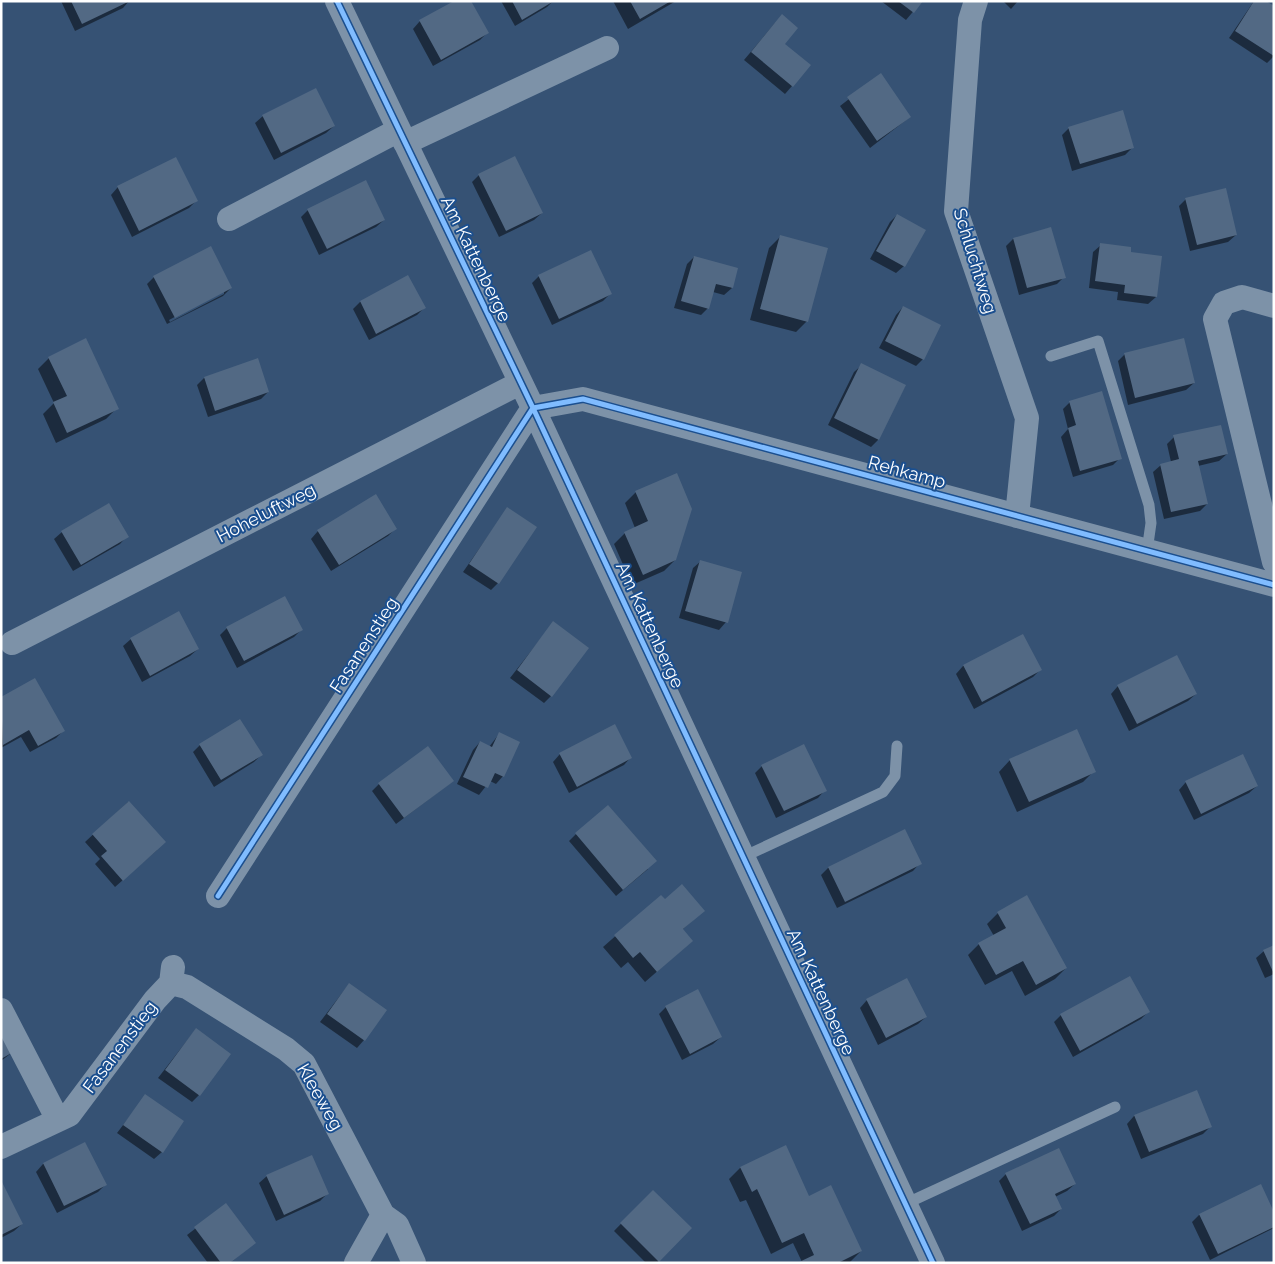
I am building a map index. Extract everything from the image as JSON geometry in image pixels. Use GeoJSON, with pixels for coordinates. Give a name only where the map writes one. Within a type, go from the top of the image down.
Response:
{"type":"FeatureCollection","features":[{"type":"Feature","properties":{"kind":"street","name":"Am Kattenberge"},"geometry":{"type":"LineString","coordinates":[[337,1],[533,408],[933,1263]]}},
{"type":"Feature","properties":{"kind":"street","name":"Schluchtweg"},"geometry":{"type":"LineString","coordinates":[[976,1],[970,20],[956,211],[1027,418],[1017,516]]}},
{"type":"Feature","properties":{"kind":"street"},"geometry":{"type":"LineString","coordinates":[[229,219],[402,136],[607,48]]}},
{"type":"Feature","properties":{"kind":"street"},"geometry":{"type":"LineString","coordinates":[[1274,306],[1242,297],[1224,303],[1215,319],[1274,562]]}},
{"type":"Feature","properties":{"kind":"street","name":"Hoheluftweg"},"geometry":{"type":"LineString","coordinates":[[12,643],[520,383]]}},
{"type":"Feature","properties":{"kind":"street","name":"Rehkamp"},"geometry":{"type":"LineString","coordinates":[[533,408],[583,399],[1274,585]]}},
{"type":"Feature","properties":{"kind":"street","name":"Fasanenstieg"},"geometry":{"type":"LineString","coordinates":[[218,896],[533,408]]}},
{"type":"Feature","properties":{"kind":"street","name":"Fasanenstieg"},"geometry":{"type":"LineString","coordinates":[[1,1147],[69,1115],[172,975]]}},
{"type":"Feature","properties":{"kind":"street","name":"Kleeweg"},"geometry":{"type":"LineString","coordinates":[[172,975],[187,987],[286,1049],[304,1064],[383,1214],[397,1225],[414,1263]]}},
{"type":"Feature","properties":{"kind":"street"},"geometry":{"type":"LineString","coordinates":[[1,1010],[58,1120]]}},
{"type":"Feature","properties":{"kind":"street"},"geometry":{"type":"LineString","coordinates":[[356,1263],[383,1214]]}},
{"type":"Feature","properties":{"kind":"lane"},"geometry":{"type":"LineString","coordinates":[[1052,356],[1098,341],[1149,505],[1151,523],[1147,551]]}},
{"type":"Feature","properties":{"kind":"lane"},"geometry":{"type":"LineString","coordinates":[[743,857],[883,792],[895,776],[897,746]]}},
{"type":"Feature","properties":{"kind":"lane"},"geometry":{"type":"LineString","coordinates":[[905,1204],[1115,1107]]}},
{"type":"Feature","properties":{"kind":"building"},"geometry":{"type":"Polygon","coordinates":[[[71,1],[130,1],[82,24],[71,1]]]}},
{"type":"Feature","properties":{"kind":"building"},"geometry":{"type":"Polygon","coordinates":[[[454,1],[471,1],[489,33],[441,60],[419,20],[454,1]]]}},
{"type":"Feature","properties":{"kind":"building"},"geometry":{"type":"Polygon","coordinates":[[[512,1],[554,1],[522,20],[512,1]]]}},
{"type":"Feature","properties":{"kind":"building"},"geometry":{"type":"Polygon","coordinates":[[[630,1],[671,1],[640,19],[630,1]]]}},
{"type":"Feature","properties":{"kind":"building"},"geometry":{"type":"Polygon","coordinates":[[[898,1],[923,1],[914,13],[898,1]]]}},
{"type":"Feature","properties":{"kind":"building"},"geometry":{"type":"Polygon","coordinates":[[[1254,1],[1266,1],[1274,6],[1274,56],[1235,31],[1254,1]]]}},
{"type":"Feature","properties":{"kind":"building"},"geometry":{"type":"Polygon","coordinates":[[[782,14],[798,28],[785,44],[811,65],[793,87],[751,52],[782,14]]]}},
{"type":"Feature","properties":{"kind":"building"},"geometry":{"type":"Polygon","coordinates":[[[881,73],[911,117],[877,141],[847,97],[881,73]]]}},
{"type":"Feature","properties":{"kind":"building"},"geometry":{"type":"Polygon","coordinates":[[[316,88],[335,126],[281,153],[262,115],[316,88]]]}},
{"type":"Feature","properties":{"kind":"building"},"geometry":{"type":"Polygon","coordinates":[[[1123,110],[1134,148],[1080,164],[1068,127],[1123,110]]]}},
{"type":"Feature","properties":{"kind":"building"},"geometry":{"type":"Polygon","coordinates":[[[515,156],[543,213],[506,231],[478,174],[515,156]]]}},
{"type":"Feature","properties":{"kind":"building"},"geometry":{"type":"Polygon","coordinates":[[[176,157],[198,201],[139,231],[117,186],[176,157]]]}},
{"type":"Feature","properties":{"kind":"building"},"geometry":{"type":"Polygon","coordinates":[[[366,180],[385,220],[327,249],[307,209],[366,180]]]}},
{"type":"Feature","properties":{"kind":"building"},"geometry":{"type":"Polygon","coordinates":[[[1226,188],[1237,235],[1197,245],[1185,198],[1226,188]]]}},
{"type":"Feature","properties":{"kind":"building"},"geometry":{"type":"Polygon","coordinates":[[[897,214],[926,230],[905,267],[876,251],[897,214]]]}},
{"type":"Feature","properties":{"kind":"building"},"geometry":{"type":"Polygon","coordinates":[[[1051,227],[1066,278],[1027,288],[1013,238],[1051,227]]]}},
{"type":"Feature","properties":{"kind":"building"},"geometry":{"type":"Polygon","coordinates":[[[780,235],[828,248],[808,322],[760,309],[780,235]]]}},
{"type":"Feature","properties":{"kind":"building"},"geometry":{"type":"Polygon","coordinates":[[[1100,243],[1131,247],[1131,252],[1162,256],[1157,297],[1124,293],[1125,285],[1095,281],[1100,243]]]}},
{"type":"Feature","properties":{"kind":"building"},"geometry":{"type":"Polygon","coordinates":[[[211,246],[232,288],[175,318],[153,276],[211,246]]]}},
{"type":"Feature","properties":{"kind":"building"},"geometry":{"type":"Polygon","coordinates":[[[591,250],[612,294],[559,319],[538,275],[591,250]]]}},
{"type":"Feature","properties":{"kind":"building"},"geometry":{"type":"Polygon","coordinates":[[[694,256],[738,268],[733,288],[716,284],[709,309],[681,301],[694,256]]]}},
{"type":"Feature","properties":{"kind":"building"},"geometry":{"type":"Polygon","coordinates":[[[408,275],[426,308],[376,334],[360,301],[408,275]]]}},
{"type":"Feature","properties":{"kind":"building"},"geometry":{"type":"Polygon","coordinates":[[[903,306],[941,325],[924,360],[885,341],[903,306]]]}},
{"type":"Feature","properties":{"kind":"building"},"geometry":{"type":"Polygon","coordinates":[[[86,338],[119,409],[67,433],[53,402],[67,396],[48,357],[86,338]]]}},
{"type":"Feature","properties":{"kind":"building"},"geometry":{"type":"Polygon","coordinates":[[[1184,338],[1195,383],[1135,398],[1124,353],[1184,338]]]}},
{"type":"Feature","properties":{"kind":"building"},"geometry":{"type":"Polygon","coordinates":[[[258,358],[269,392],[215,411],[204,377],[258,358]]]}},
{"type":"Feature","properties":{"kind":"building"},"geometry":{"type":"Polygon","coordinates":[[[861,363],[906,385],[879,440],[834,418],[861,363]]]}},
{"type":"Feature","properties":{"kind":"building"},"geometry":{"type":"Polygon","coordinates":[[[1102,391],[1122,459],[1080,471],[1068,428],[1076,425],[1069,401],[1102,391]]]}},
{"type":"Feature","properties":{"kind":"building"},"geometry":{"type":"Polygon","coordinates":[[[1221,425],[1228,454],[1198,461],[1208,504],[1171,512],[1160,464],[1179,459],[1173,435],[1221,425]]]}},
{"type":"Feature","properties":{"kind":"building"},"geometry":{"type":"Polygon","coordinates":[[[677,473],[692,509],[676,560],[643,575],[624,532],[648,521],[635,491],[677,473]]]}},
{"type":"Feature","properties":{"kind":"building"},"geometry":{"type":"Polygon","coordinates":[[[376,494],[397,529],[339,565],[317,530],[376,494]]]}},
{"type":"Feature","properties":{"kind":"building"},"geometry":{"type":"Polygon","coordinates":[[[109,503],[129,537],[81,565],[61,531],[109,503]]]}},
{"type":"Feature","properties":{"kind":"building"},"geometry":{"type":"Polygon","coordinates":[[[507,507],[537,527],[499,584],[469,564],[507,507]]]}},
{"type":"Feature","properties":{"kind":"building"},"geometry":{"type":"Polygon","coordinates":[[[700,560],[742,572],[728,623],[685,611],[700,560]]]}},
{"type":"Feature","properties":{"kind":"building"},"geometry":{"type":"Polygon","coordinates":[[[285,596],[303,630],[244,661],[226,627],[285,596]]]}},
{"type":"Feature","properties":{"kind":"building"},"geometry":{"type":"Polygon","coordinates":[[[179,611],[199,649],[150,676],[130,638],[179,611]]]}},
{"type":"Feature","properties":{"kind":"building"},"geometry":{"type":"Polygon","coordinates":[[[553,621],[589,648],[552,697],[517,670],[553,621]]]}},
{"type":"Feature","properties":{"kind":"building"},"geometry":{"type":"Polygon","coordinates":[[[1023,634],[1042,670],[982,702],[963,665],[1023,634]]]}},
{"type":"Feature","properties":{"kind":"building"},"geometry":{"type":"Polygon","coordinates":[[[1177,655],[1197,694],[1137,724],[1117,685],[1177,655]]]}},
{"type":"Feature","properties":{"kind":"building"},"geometry":{"type":"Polygon","coordinates":[[[35,678],[65,731],[38,746],[29,730],[3,745],[1,697],[35,678]]]}},
{"type":"Feature","properties":{"kind":"building"},"geometry":{"type":"Polygon","coordinates":[[[240,719],[263,755],[221,780],[199,744],[240,719]]]}},
{"type":"Feature","properties":{"kind":"building"},"geometry":{"type":"Polygon","coordinates":[[[615,724],[632,758],[577,787],[559,753],[615,724]]]}},
{"type":"Feature","properties":{"kind":"building"},"geometry":{"type":"Polygon","coordinates":[[[1077,729],[1096,772],[1029,802],[1009,759],[1077,729]]]}},
{"type":"Feature","properties":{"kind":"building"},"geometry":{"type":"Polygon","coordinates":[[[499,732],[520,742],[504,777],[495,773],[488,788],[463,777],[480,741],[492,747],[499,732]]]}},
{"type":"Feature","properties":{"kind":"building"},"geometry":{"type":"Polygon","coordinates":[[[804,744],[827,791],[784,811],[761,765],[804,744]]]}},
{"type":"Feature","properties":{"kind":"building"},"geometry":{"type":"Polygon","coordinates":[[[428,746],[454,781],[404,818],[378,783],[428,746]]]}},
{"type":"Feature","properties":{"kind":"building"},"geometry":{"type":"Polygon","coordinates":[[[1243,754],[1258,786],[1201,814],[1185,781],[1243,754]]]}},
{"type":"Feature","properties":{"kind":"building"},"geometry":{"type":"Polygon","coordinates":[[[129,801],[166,842],[123,881],[101,856],[107,851],[92,834],[129,801]]]}},
{"type":"Feature","properties":{"kind":"building"},"geometry":{"type":"Polygon","coordinates":[[[608,805],[657,861],[623,890],[575,833],[608,805]]]}},
{"type":"Feature","properties":{"kind":"building"},"geometry":{"type":"Polygon","coordinates":[[[905,829],[922,864],[845,902],[828,867],[905,829]]]}},
{"type":"Feature","properties":{"kind":"building"},"geometry":{"type":"Polygon","coordinates":[[[682,884],[705,911],[683,929],[693,941],[657,972],[640,952],[633,958],[614,935],[661,895],[665,899],[682,884]]]}},
{"type":"Feature","properties":{"kind":"building"},"geometry":{"type":"Polygon","coordinates":[[[1027,895],[1067,968],[1036,985],[1023,961],[996,975],[978,943],[1006,928],[997,912],[1027,895]]]}},
{"type":"Feature","properties":{"kind":"building"},"geometry":{"type":"Polygon","coordinates":[[[1274,945],[1274,974],[1263,950],[1274,945]]]}},
{"type":"Feature","properties":{"kind":"building"},"geometry":{"type":"Polygon","coordinates":[[[1130,976],[1150,1012],[1080,1051],[1060,1014],[1130,976]]]}},
{"type":"Feature","properties":{"kind":"building"},"geometry":{"type":"Polygon","coordinates":[[[907,978],[927,1017],[886,1038],[866,999],[907,978]]]}},
{"type":"Feature","properties":{"kind":"building"},"geometry":{"type":"Polygon","coordinates":[[[349,983],[387,1010],[365,1041],[327,1014],[349,983]]]}},
{"type":"Feature","properties":{"kind":"building"},"geometry":{"type":"Polygon","coordinates":[[[698,989],[722,1037],[690,1054],[665,1006],[698,989]]]}},
{"type":"Feature","properties":{"kind":"building"},"geometry":{"type":"Polygon","coordinates":[[[1,1024],[15,1051],[1,1059],[1,1024]]]}},
{"type":"Feature","properties":{"kind":"building"},"geometry":{"type":"Polygon","coordinates":[[[196,1028],[231,1054],[200,1096],[165,1070],[196,1028]]]}},
{"type":"Feature","properties":{"kind":"building"},"geometry":{"type":"Polygon","coordinates":[[[1197,1090],[1212,1127],[1149,1152],[1134,1115],[1197,1090]]]}},
{"type":"Feature","properties":{"kind":"building"},"geometry":{"type":"Polygon","coordinates":[[[145,1094],[184,1121],[163,1153],[123,1125],[145,1094]]]}},
{"type":"Feature","properties":{"kind":"building"},"geometry":{"type":"Polygon","coordinates":[[[85,1142],[107,1185],[64,1206],[43,1163],[85,1142]]]}},
{"type":"Feature","properties":{"kind":"building"},"geometry":{"type":"Polygon","coordinates":[[[786,1145],[809,1196],[831,1185],[862,1251],[838,1263],[797,1263],[814,1255],[804,1233],[782,1243],[757,1189],[752,1192],[740,1167],[786,1145]]]}},
{"type":"Feature","properties":{"kind":"building"},"geometry":{"type":"Polygon","coordinates":[[[1059,1148],[1076,1184],[1055,1194],[1062,1209],[1030,1224],[1005,1173],[1059,1148]]]}},
{"type":"Feature","properties":{"kind":"building"},"geometry":{"type":"Polygon","coordinates":[[[312,1155],[329,1194],[284,1215],[266,1175],[312,1155]]]}},
{"type":"Feature","properties":{"kind":"building"},"geometry":{"type":"Polygon","coordinates":[[[1,1180],[23,1224],[1,1235],[1,1180]]]}},
{"type":"Feature","properties":{"kind":"building"},"geometry":{"type":"Polygon","coordinates":[[[1261,1184],[1274,1212],[1274,1227],[1218,1254],[1199,1214],[1261,1184]]]}},
{"type":"Feature","properties":{"kind":"building"},"geometry":{"type":"Polygon","coordinates":[[[653,1190],[692,1228],[659,1262],[620,1223],[653,1190]]]}},
{"type":"Feature","properties":{"kind":"building"},"geometry":{"type":"Polygon","coordinates":[[[226,1203],[256,1243],[230,1263],[221,1263],[194,1227],[226,1203]]]}},
{"type":"Feature","properties":{"kind":"cycle path"},"geometry":{"type":"LineString","coordinates":[[337,1],[533,408],[933,1263]]}},
{"type":"Feature","properties":{"kind":"cycle path"},"geometry":{"type":"LineString","coordinates":[[218,896],[533,408],[583,399],[1274,585]]}}]}
